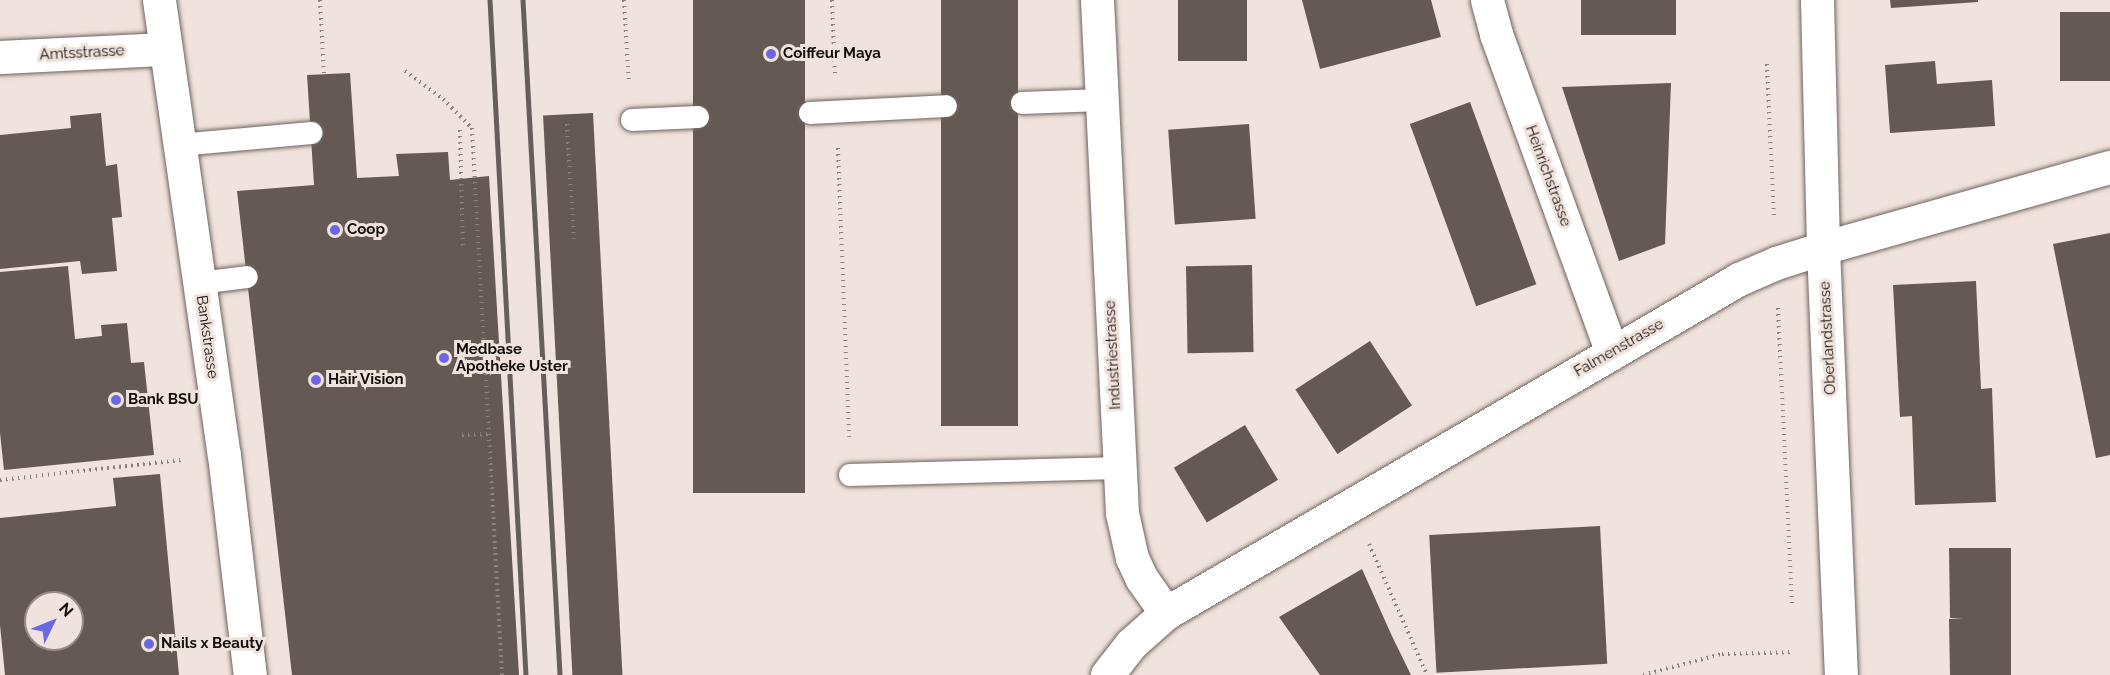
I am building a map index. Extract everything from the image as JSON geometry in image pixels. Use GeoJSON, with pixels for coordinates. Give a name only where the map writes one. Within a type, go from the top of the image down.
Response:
{"type":"FeatureCollection","features":[{"type":"Feature","properties":{"kind":"street","name":"Bankstrasse"},"geometry":{"type":"LineString","coordinates":[[159,0],[224,455],[250,675]]}},
{"type":"Feature","properties":{"kind":"street","name":"Industriestrasse"},"geometry":{"type":"LineString","coordinates":[[1097,0],[1122,513],[1132,558],[1142,579],[1166,613]]}},
{"type":"Feature","properties":{"kind":"street","name":"Heinrichstrasse"},"geometry":{"type":"LineString","coordinates":[[1487,0],[1500,45],[1612,352]]}},
{"type":"Feature","properties":{"kind":"street","name":"Oberlandstrasse"},"geometry":{"type":"LineString","coordinates":[[1817,0],[1823,248],[1841,675]]}},
{"type":"Feature","properties":{"kind":"street","name":"Amtsstrasse"},"geometry":{"type":"LineString","coordinates":[[0,57],[165,49]]}},
{"type":"Feature","properties":{"kind":"street","name":"Falmenstrasse"},"geometry":{"type":"LineString","coordinates":[[1166,613],[1739,279],[1776,263],[1823,248],[2110,167]]}},
{"type":"Feature","properties":{"kind":"street"},"geometry":{"type":"LineString","coordinates":[[1107,675],[1131,644],[1166,613]]}},
{"type":"Feature","properties":{"kind":"lane"},"geometry":{"type":"LineString","coordinates":[[1022,103],[1101,100]]}},
{"type":"Feature","properties":{"kind":"lane"},"geometry":{"type":"LineString","coordinates":[[810,113],[946,106]]}},
{"type":"Feature","properties":{"kind":"lane"},"geometry":{"type":"LineString","coordinates":[[632,120],[698,117]]}},
{"type":"Feature","properties":{"kind":"lane"},"geometry":{"type":"LineString","coordinates":[[179,145],[310,133]]}},
{"type":"Feature","properties":{"kind":"lane"},"geometry":{"type":"LineString","coordinates":[[199,283],[247,278]]}},
{"type":"Feature","properties":{"kind":"lane"},"geometry":{"type":"LineString","coordinates":[[850,475],[1119,468]]}},
{"type":"Feature","properties":{"kind":"path"},"geometry":{"type":"LineString","coordinates":[[320,0],[324,74]]}},
{"type":"Feature","properties":{"kind":"path"},"geometry":{"type":"LineString","coordinates":[[624,0],[632,120]]}},
{"type":"Feature","properties":{"kind":"path"},"geometry":{"type":"LineString","coordinates":[[832,0],[850,475]]}},
{"type":"Feature","properties":{"kind":"path"},"geometry":{"type":"LineString","coordinates":[[1767,64],[1792,616]]}},
{"type":"Feature","properties":{"kind":"path"},"geometry":{"type":"LineString","coordinates":[[405,71],[443,99],[472,128],[502,675]]}},
{"type":"Feature","properties":{"kind":"path"},"geometry":{"type":"LineString","coordinates":[[567,124],[574,238]]}},
{"type":"Feature","properties":{"kind":"path"},"geometry":{"type":"LineString","coordinates":[[460,130],[464,246]]}},
{"type":"Feature","properties":{"kind":"path"},"geometry":{"type":"LineString","coordinates":[[462,435],[489,434]]}},
{"type":"Feature","properties":{"kind":"path"},"geometry":{"type":"LineString","coordinates":[[0,480],[224,455]]}},
{"type":"Feature","properties":{"kind":"path"},"geometry":{"type":"LineString","coordinates":[[1352,504],[1427,675]]}},
{"type":"Feature","properties":{"kind":"path"},"geometry":{"type":"LineString","coordinates":[[1794,640],[1795,663]]}},
{"type":"Feature","properties":{"kind":"path"},"geometry":{"type":"LineString","coordinates":[[1643,675],[1722,654],[1794,652]]}},
{"type":"Feature","properties":{"kind":"building"},"geometry":{"type":"Polygon","coordinates":[[[693,0],[805,0],[805,493],[693,493],[693,0]]]}},
{"type":"Feature","properties":{"kind":"building"},"geometry":{"type":"Polygon","coordinates":[[[941,0],[1018,0],[1018,426],[941,426],[941,0]]]}},
{"type":"Feature","properties":{"kind":"building"},"geometry":{"type":"Polygon","coordinates":[[[1178,0],[1247,0],[1247,61],[1178,61],[1178,0]]]}},
{"type":"Feature","properties":{"kind":"building"},"geometry":{"type":"Polygon","coordinates":[[[1302,0],[1431,0],[1441,37],[1320,69],[1302,0]]]}},
{"type":"Feature","properties":{"kind":"building"},"geometry":{"type":"Polygon","coordinates":[[[1581,0],[1676,0],[1676,35],[1581,35],[1581,0]]]}},
{"type":"Feature","properties":{"kind":"building"},"geometry":{"type":"Polygon","coordinates":[[[1890,0],[1978,0],[1978,2],[1891,8],[1890,0]]]}},
{"type":"Feature","properties":{"kind":"building"},"geometry":{"type":"Polygon","coordinates":[[[2060,12],[2110,12],[2110,81],[2060,81],[2060,12]]]}},
{"type":"Feature","properties":{"kind":"building"},"geometry":{"type":"Polygon","coordinates":[[[1935,61],[1937,84],[1992,80],[1995,126],[1890,133],[1885,65],[1935,61]]]}},
{"type":"Feature","properties":{"kind":"building"},"geometry":{"type":"Polygon","coordinates":[[[350,73],[357,178],[399,176],[396,154],[448,152],[450,180],[489,176],[519,675],[292,675],[237,191],[314,185],[307,75],[350,73]]]}},
{"type":"Feature","properties":{"kind":"building"},"geometry":{"type":"Polygon","coordinates":[[[1671,83],[1665,244],[1619,261],[1562,87],[1671,83]]]}},
{"type":"Feature","properties":{"kind":"building"},"geometry":{"type":"Polygon","coordinates":[[[1470,102],[1536,284],[1476,306],[1410,124],[1470,102]]]}},
{"type":"Feature","properties":{"kind":"building"},"geometry":{"type":"Polygon","coordinates":[[[101,113],[106,166],[117,164],[122,217],[112,218],[117,271],[82,274],[80,261],[0,269],[0,135],[71,128],[70,116],[101,113]]]}},
{"type":"Feature","properties":{"kind":"building"},"geometry":{"type":"Polygon","coordinates":[[[593,113],[622,675],[572,675],[543,116],[593,113]]]}},
{"type":"Feature","properties":{"kind":"building"},"geometry":{"type":"Polygon","coordinates":[[[1249,124],[1256,219],[1175,224],[1168,130],[1249,124]]]}},
{"type":"Feature","properties":{"kind":"building"},"geometry":{"type":"Polygon","coordinates":[[[2110,233],[2110,455],[2096,458],[2053,244],[2110,233]]]}},
{"type":"Feature","properties":{"kind":"building"},"geometry":{"type":"Polygon","coordinates":[[[1252,265],[1254,352],[1188,353],[1186,266],[1252,265]]]}},
{"type":"Feature","properties":{"kind":"building"},"geometry":{"type":"Polygon","coordinates":[[[68,266],[75,339],[102,336],[101,325],[127,323],[131,363],[144,362],[154,455],[4,470],[0,433],[0,272],[68,266]]]}},
{"type":"Feature","properties":{"kind":"building"},"geometry":{"type":"Polygon","coordinates":[[[1976,281],[1981,389],[1992,388],[1996,502],[1915,505],[1912,416],[1900,417],[1893,285],[1976,281]]]}},
{"type":"Feature","properties":{"kind":"building"},"geometry":{"type":"Polygon","coordinates":[[[1370,341],[1412,406],[1337,454],[1295,389],[1370,341]]]}},
{"type":"Feature","properties":{"kind":"building"},"geometry":{"type":"Polygon","coordinates":[[[1245,425],[1278,480],[1207,523],[1174,468],[1245,425]]]}},
{"type":"Feature","properties":{"kind":"building"},"geometry":{"type":"Polygon","coordinates":[[[160,474],[179,675],[5,675],[0,625],[0,518],[116,506],[113,478],[160,474]]]}},
{"type":"Feature","properties":{"kind":"building"},"geometry":{"type":"Polygon","coordinates":[[[1600,526],[1607,664],[1436,673],[1429,535],[1600,526]]]}},
{"type":"Feature","properties":{"kind":"building"},"geometry":{"type":"Polygon","coordinates":[[[1949,548],[2011,548],[2011,675],[1950,675],[1949,619],[1964,618],[1950,618],[1949,548]]]}},
{"type":"Feature","properties":{"kind":"building"},"geometry":{"type":"Polygon","coordinates":[[[1362,569],[1411,675],[1320,675],[1279,617],[1362,569]]]}},
{"type":"Feature","properties":{"kind":"railway"},"geometry":{"type":"LineString","coordinates":[[490,0],[526,675]]}},
{"type":"Feature","properties":{"kind":"railway"},"geometry":{"type":"LineString","coordinates":[[523,0],[560,675]]}},
{"type":"Feature","properties":{"kind":"place","name":"Coiffeur Maya"},"geometry":{"type":"Point","coordinates":[771,54]}},
{"type":"Feature","properties":{"kind":"place","name":"Coop"},"geometry":{"type":"Point","coordinates":[335,230]}},
{"type":"Feature","properties":{"kind":"place","name":"Medbase Apotheke Uster"},"geometry":{"type":"Point","coordinates":[444,358]}},
{"type":"Feature","properties":{"kind":"place","name":"Hair Vision"},"geometry":{"type":"Point","coordinates":[316,380]}},
{"type":"Feature","properties":{"kind":"place","name":"Bank BSU"},"geometry":{"type":"Point","coordinates":[116,400]}},
{"type":"Feature","properties":{"kind":"place","name":"Nails x Beauty"},"geometry":{"type":"Point","coordinates":[149,644]}}]}
